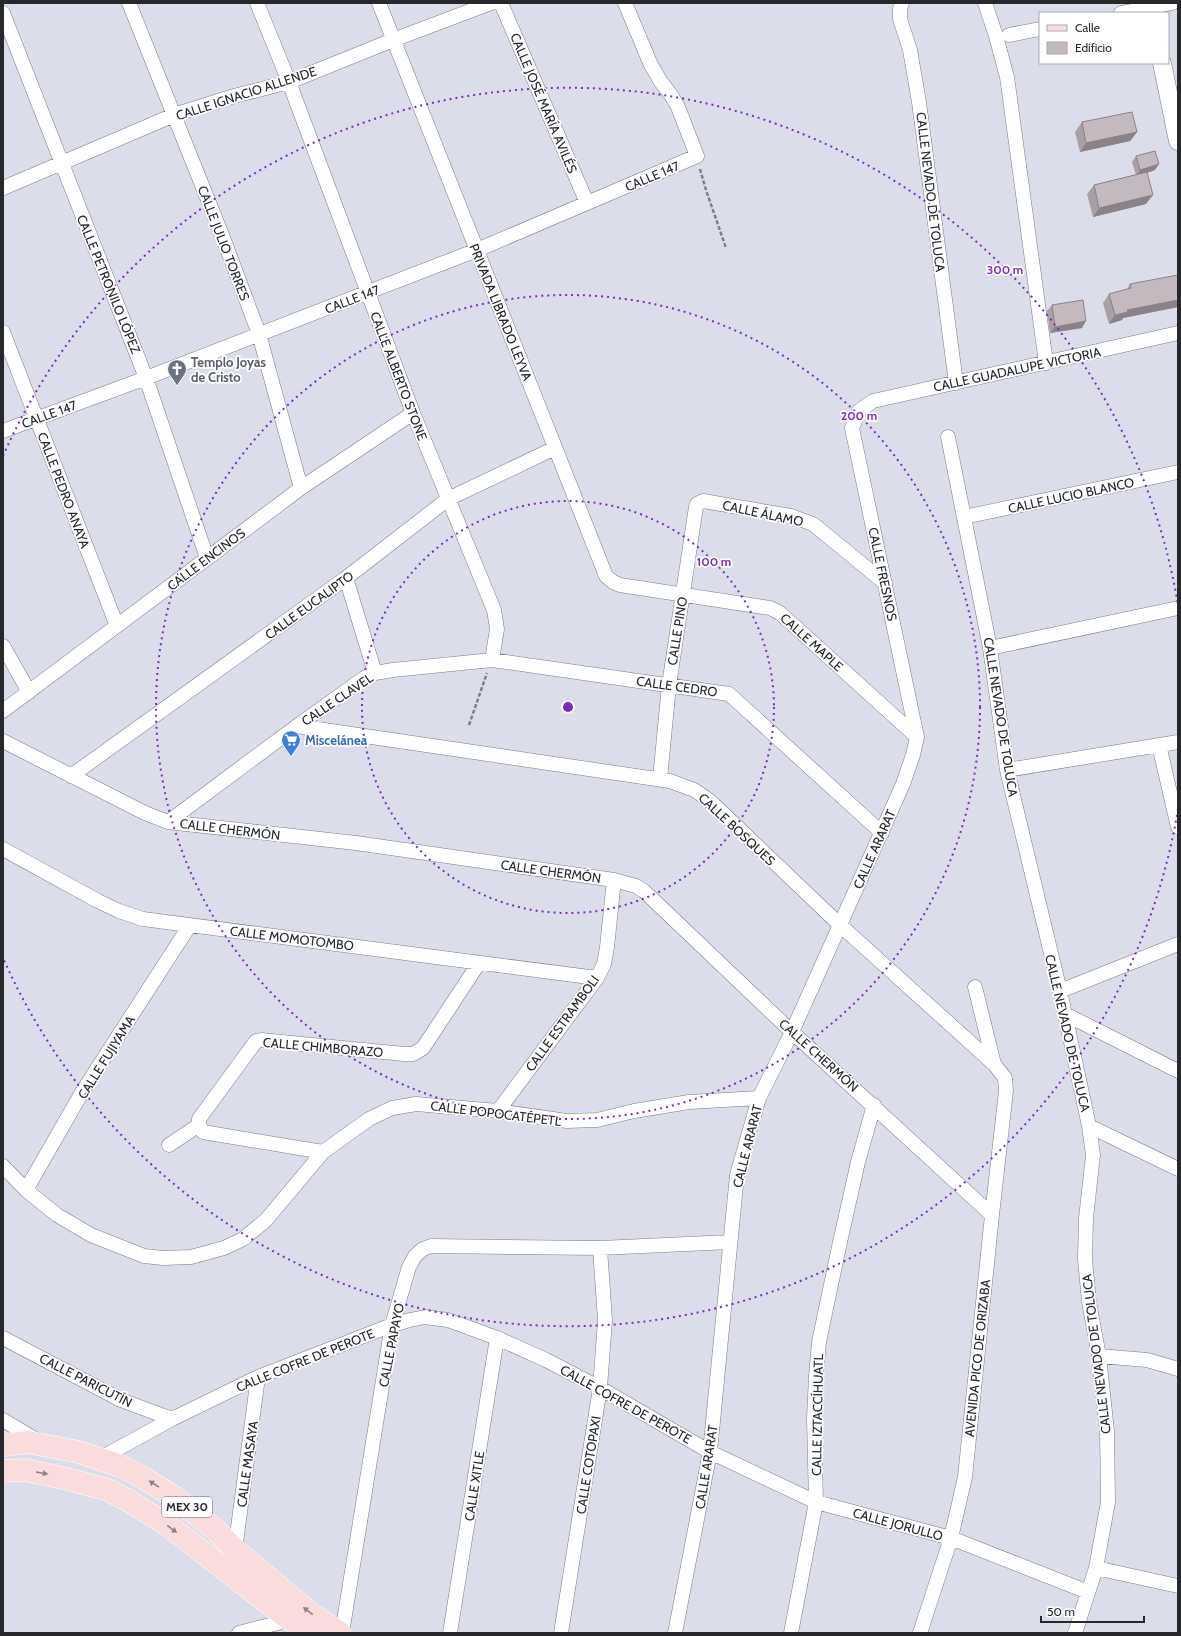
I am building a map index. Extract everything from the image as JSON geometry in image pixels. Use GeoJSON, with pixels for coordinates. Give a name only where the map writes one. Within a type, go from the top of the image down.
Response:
{"type":"FeatureCollection","features":[{"type":"Feature","properties":{"kind":"main road","name":"MEX 30"},"geometry":{"type":"LineString","coordinates":[[3,1445],[27,1442],[79,1452],[123,1468],[145,1479],[174,1497],[217,1531],[235,1550],[310,1613],[341,1633]]}},
{"type":"Feature","properties":{"kind":"main road","name":"MEX 30"},"geometry":{"type":"LineString","coordinates":[[3,1470],[25,1470],[68,1478],[108,1490],[129,1501],[169,1526],[286,1617],[311,1633]]}},
{"type":"Feature","properties":{"kind":"street","name":"CALLE JULIO TORRES"},"geometry":{"type":"LineString","coordinates":[[129,3],[222,235],[259,334],[301,488]]}},
{"type":"Feature","properties":{"kind":"street","name":"CALLE ALBERTO STONE"},"geometry":{"type":"LineString","coordinates":[[257,3],[289,82],[413,413],[494,610],[497,629],[492,660]]}},
{"type":"Feature","properties":{"kind":"street","name":"PRIVADA LIBRADO LEYVA"},"geometry":{"type":"LineString","coordinates":[[379,3],[606,576],[613,582]]}},
{"type":"Feature","properties":{"kind":"street","name":"CALLE IGNACIO ALLENDE"},"geometry":{"type":"LineString","coordinates":[[3,188],[174,115],[234,96],[289,82],[491,3]]}},
{"type":"Feature","properties":{"kind":"street","name":"CALLE JOSÉ MARÍA AVILÉS"},"geometry":{"type":"LineString","coordinates":[[501,3],[587,203]]}},
{"type":"Feature","properties":{"kind":"street"},"geometry":{"type":"LineString","coordinates":[[625,3],[651,65],[661,82],[672,95],[678,107],[697,156]]}},
{"type":"Feature","properties":{"kind":"street","name":"CALLE NEVADO DE TOLUCA"},"geometry":{"type":"LineString","coordinates":[[902,3],[900,9],[900,19],[910,50],[919,102],[956,383]]}},
{"type":"Feature","properties":{"kind":"street"},"geometry":{"type":"LineString","coordinates":[[985,3],[1008,77],[1046,363]]}},
{"type":"Feature","properties":{"kind":"street"},"geometry":{"type":"LineString","coordinates":[[1127,12],[1172,3]]}},
{"type":"Feature","properties":{"kind":"street","name":"CALLE PETRONILO LÓPEZ"},"geometry":{"type":"LineString","coordinates":[[3,13],[146,378],[207,558]]}},
{"type":"Feature","properties":{"kind":"street"},"geometry":{"type":"LineString","coordinates":[[1009,35],[1039,29]]}},
{"type":"Feature","properties":{"kind":"street"},"geometry":{"type":"LineString","coordinates":[[1162,64],[1178,141]]}},
{"type":"Feature","properties":{"kind":"street","name":"CALLE 147"},"geometry":{"type":"LineString","coordinates":[[3,431],[146,378],[477,250],[697,156]]}},
{"type":"Feature","properties":{"kind":"street","name":"CALLE PEDRO ANAYA"},"geometry":{"type":"LineString","coordinates":[[3,332],[117,626]]}},
{"type":"Feature","properties":{"kind":"street","name":"CALLE GUADALUPE VICTORIA"},"geometry":{"type":"LineString","coordinates":[[859,411],[873,401],[1178,334]]}},
{"type":"Feature","properties":{"kind":"street","name":"CALLE FRESNOS"},"geometry":{"type":"LineString","coordinates":[[859,411],[852,428],[917,737]]}},
{"type":"Feature","properties":{"kind":"street","name":"CALLE ENCINOS"},"geometry":{"type":"LineString","coordinates":[[3,711],[301,488],[413,413]]}},
{"type":"Feature","properties":{"kind":"street","name":"CALLE NEVADO DE TOLUCA"},"geometry":{"type":"LineString","coordinates":[[948,437],[990,648],[1007,770],[1060,991],[1089,1126],[1093,1155],[1086,1218],[1085,1259],[1089,1302],[1099,1356],[1107,1431],[1108,1502],[1096,1568],[1075,1633]]}},
{"type":"Feature","properties":{"kind":"street","name":"CALLE EUCALIPTO"},"geometry":{"type":"LineString","coordinates":[[71,776],[346,578],[448,498],[555,448]]}},
{"type":"Feature","properties":{"kind":"street","name":"CALLE LUCIO BLANCO"},"geometry":{"type":"LineString","coordinates":[[964,517],[1178,472]]}},
{"type":"Feature","properties":{"kind":"street","name":"CALLE ÁLAMO"},"geometry":{"type":"LineString","coordinates":[[696,507],[697,504],[703,501],[791,516],[805,520],[813,524],[884,583]]}},
{"type":"Feature","properties":{"kind":"street","name":"CALLE PINO"},"geometry":{"type":"LineString","coordinates":[[660,779],[669,685],[696,507]]}},
{"type":"Feature","properties":{"kind":"street"},"geometry":{"type":"LineString","coordinates":[[346,578],[374,673]]}},
{"type":"Feature","properties":{"kind":"street","name":"CALLE MAPLE"},"geometry":{"type":"LineString","coordinates":[[613,582],[620,585],[770,608],[780,613],[917,737]]}},
{"type":"Feature","properties":{"kind":"street"},"geometry":{"type":"LineString","coordinates":[[990,648],[1178,608]]}},
{"type":"Feature","properties":{"kind":"street"},"geometry":{"type":"LineString","coordinates":[[3,646],[29,692]]}},
{"type":"Feature","properties":{"kind":"street","name":"CALLE CLAVEL"},"geometry":{"type":"LineString","coordinates":[[168,822],[297,726],[364,678],[374,673],[492,660]]}},
{"type":"Feature","properties":{"kind":"street","name":"CALLE CEDRO"},"geometry":{"type":"LineString","coordinates":[[492,660],[729,694],[882,834]]}},
{"type":"Feature","properties":{"kind":"street","name":"CALLE BOSQUES"},"geometry":{"type":"LineString","coordinates":[[297,726],[660,779],[682,784],[708,800],[840,925],[994,1064],[1004,1078]]}},
{"type":"Feature","properties":{"kind":"street","name":"CALLE ARARAT"},"geometry":{"type":"LineString","coordinates":[[675,1633],[710,1452],[737,1175],[759,1098],[792,1032],[882,834],[903,784],[913,755],[917,737]]}},
{"type":"Feature","properties":{"kind":"street","name":"CALLE CHERMÓN"},"geometry":{"type":"LineString","coordinates":[[3,741],[145,813],[168,822],[356,844],[614,880],[636,886],[644,891],[792,1032],[874,1105],[992,1215]]}},
{"type":"Feature","properties":{"kind":"street"},"geometry":{"type":"LineString","coordinates":[[1007,770],[1178,742]]}},
{"type":"Feature","properties":{"kind":"street"},"geometry":{"type":"LineString","coordinates":[[1159,745],[1178,827]]}},
{"type":"Feature","properties":{"kind":"street","name":"CALLE MOMOTOMBO"},"geometry":{"type":"LineString","coordinates":[[3,849],[119,912],[143,919],[597,978]]}},
{"type":"Feature","properties":{"kind":"street","name":"CALLE ESTRAMBOLI"},"geometry":{"type":"LineString","coordinates":[[498,1111],[597,978],[604,964],[614,880]]}},
{"type":"Feature","properties":{"kind":"street","name":"CALLE FUJIYAMA"},"geometry":{"type":"LineString","coordinates":[[26,1190],[84,1090],[190,925]]}},
{"type":"Feature","properties":{"kind":"street"},"geometry":{"type":"LineString","coordinates":[[1060,991],[1178,944]]}},
{"type":"Feature","properties":{"kind":"street","name":"CALLE CHIMBORAZO"},"geometry":{"type":"LineString","coordinates":[[199,1125],[199,1119],[256,1041],[261,1040],[413,1054],[423,1048],[479,963]]}},
{"type":"Feature","properties":{"kind":"street"},"geometry":{"type":"LineString","coordinates":[[975,987],[994,1064]]}},
{"type":"Feature","properties":{"kind":"street"},"geometry":{"type":"LineString","coordinates":[[1065,1014],[1178,1071]]}},
{"type":"Feature","properties":{"kind":"street","name":"AVENIDA PICO DE ORIZABA"},"geometry":{"type":"LineString","coordinates":[[920,1633],[951,1538],[965,1477],[1006,1092],[1004,1078]]}},
{"type":"Feature","properties":{"kind":"street","name":"CALLE POPOCATÉPETL"},"geometry":{"type":"LineString","coordinates":[[3,1166],[26,1190],[57,1215],[91,1235],[144,1256],[163,1258],[191,1257],[224,1248],[243,1239],[266,1220],[324,1152],[369,1119],[392,1108],[416,1104],[498,1111],[567,1121],[597,1120],[634,1111],[689,1102],[759,1098]]}},
{"type":"Feature","properties":{"kind":"street","name":"CALLE IZTACCÍHUATL"},"geometry":{"type":"LineString","coordinates":[[792,1633],[816,1502],[814,1418],[819,1342],[858,1162],[874,1105]]}},
{"type":"Feature","properties":{"kind":"street"},"geometry":{"type":"LineString","coordinates":[[169,1145],[199,1125],[203,1132],[324,1152]]}},
{"type":"Feature","properties":{"kind":"street"},"geometry":{"type":"LineString","coordinates":[[1089,1126],[1178,1169]]}},
{"type":"Feature","properties":{"kind":"street","name":"CALLE PAPAYO"},"geometry":{"type":"LineString","coordinates":[[341,1633],[392,1326],[409,1267],[415,1256],[423,1249],[432,1246],[600,1248],[730,1242]]}},
{"type":"Feature","properties":{"kind":"street","name":"CALLE COTOPAXI"},"geometry":{"type":"LineString","coordinates":[[561,1633],[600,1388],[605,1320],[600,1248]]}},
{"type":"Feature","properties":{"kind":"street","name":"CALLE COFRE DE PEROTE"},"geometry":{"type":"LineString","coordinates":[[99,1459],[172,1419],[258,1377],[392,1326],[425,1317],[448,1320],[497,1338],[546,1360],[600,1388],[710,1452]]}},
{"type":"Feature","properties":{"kind":"street","name":"CALLE PARICUTÍN"},"geometry":{"type":"LineString","coordinates":[[3,1338],[121,1400],[172,1419]]}},
{"type":"Feature","properties":{"kind":"street","name":"CALLE XITLE"},"geometry":{"type":"LineString","coordinates":[[450,1633],[497,1338]]}},
{"type":"Feature","properties":{"kind":"street"},"geometry":{"type":"LineString","coordinates":[[1099,1356],[1147,1360],[1178,1369]]}},
{"type":"Feature","properties":{"kind":"street","name":"CALLE MASAYA"},"geometry":{"type":"LineString","coordinates":[[235,1550],[258,1377]]}},
{"type":"Feature","properties":{"kind":"street"},"geometry":{"type":"LineString","coordinates":[[3,1420],[46,1445]]}},
{"type":"Feature","properties":{"kind":"street","name":"CALLE JORULLO"},"geometry":{"type":"LineString","coordinates":[[710,1452],[816,1502],[951,1538],[1088,1592]]}},
{"type":"Feature","properties":{"kind":"street"},"geometry":{"type":"LineString","coordinates":[[1096,1568],[1178,1586]]}},
{"type":"Feature","properties":{"kind":"street"},"geometry":{"type":"LineString","coordinates":[[239,1633],[259,1631],[278,1623],[286,1617]]}},
{"type":"Feature","properties":{"kind":"path"},"geometry":{"type":"LineString","coordinates":[[697,156],[706,190],[726,248]]}},
{"type":"Feature","properties":{"kind":"path"},"geometry":{"type":"LineString","coordinates":[[469,725],[492,660]]}},
{"type":"Feature","properties":{"kind":"building"},"geometry":{"type":"Polygon","coordinates":[[[1132,112],[1137,132],[1086,143],[1082,122],[1132,112]]]}},
{"type":"Feature","properties":{"kind":"building"},"geometry":{"type":"Polygon","coordinates":[[[1155,151],[1159,164],[1140,170],[1136,156],[1155,151]]]}},
{"type":"Feature","properties":{"kind":"building"},"geometry":{"type":"Polygon","coordinates":[[[1147,172],[1153,195],[1099,208],[1094,185],[1147,172]]]}},
{"type":"Feature","properties":{"kind":"building"},"geometry":{"type":"Polygon","coordinates":[[[1178,275],[1178,300],[1127,310],[1128,312],[1115,315],[1109,294],[1131,288],[1130,284],[1178,275]]]}},
{"type":"Feature","properties":{"kind":"building"},"geometry":{"type":"Polygon","coordinates":[[[1083,300],[1086,321],[1055,327],[1052,305],[1083,300]]]}},
{"type":"Feature","properties":{"kind":"place","name":"Templo Joyas de Cristo"},"geometry":{"type":"Point","coordinates":[177,386]}},
{"type":"Feature","properties":{"kind":"place","name":"Miscelánea"},"geometry":{"type":"Point","coordinates":[291,757]}}]}
